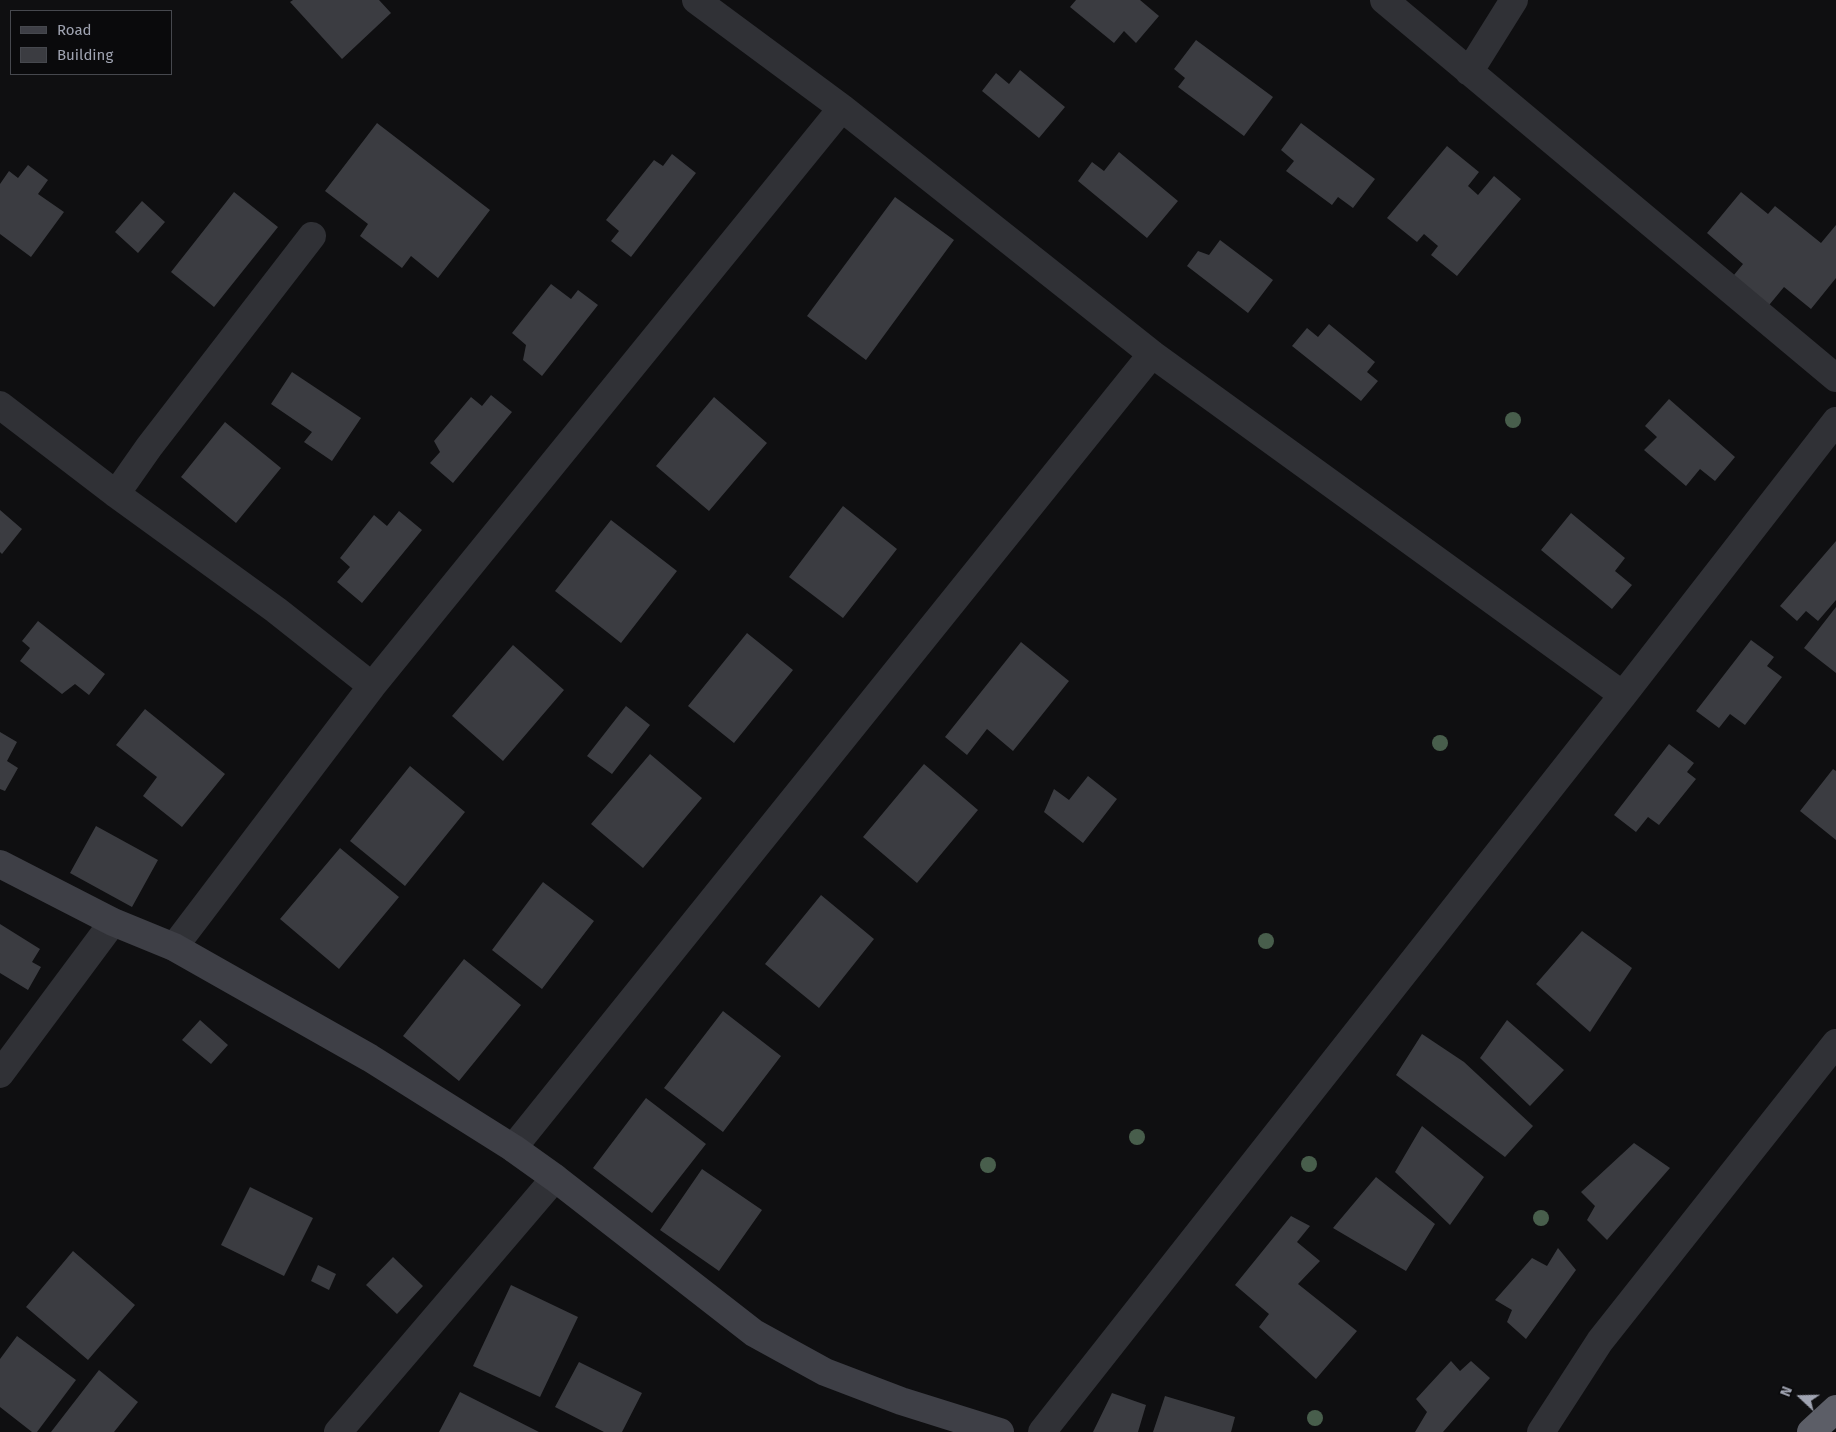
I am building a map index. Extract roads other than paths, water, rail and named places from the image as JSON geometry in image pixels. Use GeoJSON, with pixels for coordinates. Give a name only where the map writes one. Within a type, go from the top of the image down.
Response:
{"type":"FeatureCollection","features":[{"type":"Feature","properties":{"kind":"highway"},"geometry":{"type":"LineString","coordinates":[[1811,1432],[1836,1409]]}},
{"type":"Feature","properties":{"kind":"street"},"geometry":{"type":"LineString","coordinates":[[696,0],[842,108],[1152,354],[1623,695]]}},
{"type":"Feature","properties":{"kind":"street"},"geometry":{"type":"LineString","coordinates":[[1384,0],[1836,378]]}},
{"type":"Feature","properties":{"kind":"street"},"geometry":{"type":"LineString","coordinates":[[1469,72],[1514,0]]}},
{"type":"Feature","properties":{"kind":"street"},"geometry":{"type":"LineString","coordinates":[[174,947],[372,686],[842,108]]}},
{"type":"Feature","properties":{"kind":"street"},"geometry":{"type":"LineString","coordinates":[[116,494],[149,447],[312,236]]}},
{"type":"Feature","properties":{"kind":"street"},"geometry":{"type":"LineString","coordinates":[[512,1148],[1152,354]]}},
{"type":"Feature","properties":{"kind":"street"},"geometry":{"type":"LineString","coordinates":[[0,405],[116,494],[276,610],[372,686]]}},
{"type":"Feature","properties":{"kind":"street"},"geometry":{"type":"LineString","coordinates":[[1042,1432],[1623,695],[1836,421]]}},
{"type":"Feature","properties":{"kind":"street"},"geometry":{"type":"LineString","coordinates":[[0,864],[113,922],[174,947],[370,1058],[512,1148],[555,1178],[754,1333],[826,1372],[901,1401],[1000,1432]]}},
{"type":"Feature","properties":{"kind":"street"},"geometry":{"type":"LineString","coordinates":[[0,1074],[113,922]]}},
{"type":"Feature","properties":{"kind":"street"},"geometry":{"type":"LineString","coordinates":[[1541,1432],[1600,1341],[1836,1043]]}},
{"type":"Feature","properties":{"kind":"street"},"geometry":{"type":"LineString","coordinates":[[338,1432],[555,1178]]}}]}
